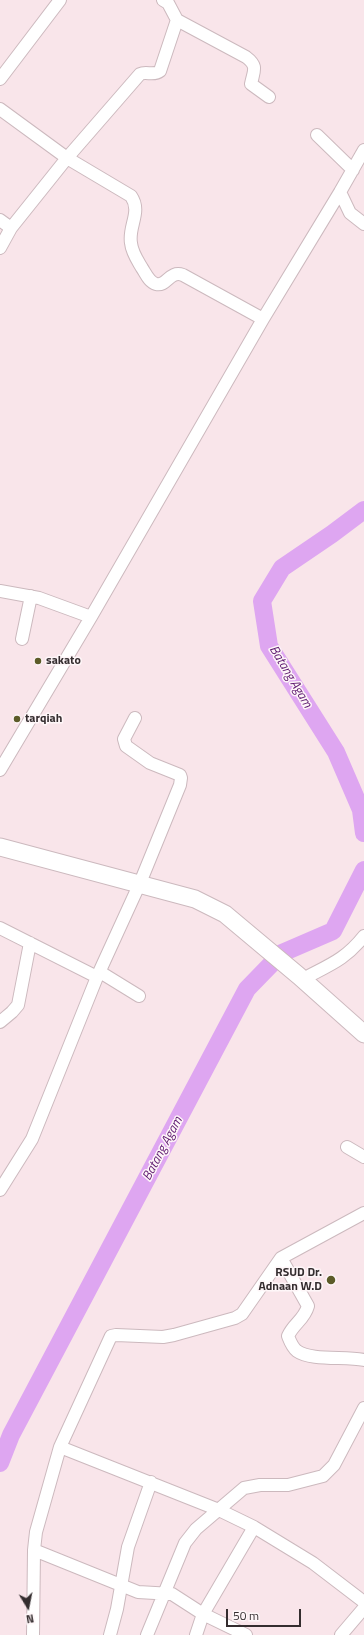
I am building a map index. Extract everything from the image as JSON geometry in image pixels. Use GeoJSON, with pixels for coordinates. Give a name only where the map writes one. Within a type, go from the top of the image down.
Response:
{"type":"FeatureCollection","features":[{"type":"Feature","properties":{"kind":"street"},"geometry":{"type":"LineString","coordinates":[[0,79],[60,0]]}},
{"type":"Feature","properties":{"kind":"street"},"geometry":{"type":"LineString","coordinates":[[163,0],[168,3],[178,20],[253,62],[255,67],[251,84],[269,97]]}},
{"type":"Feature","properties":{"kind":"street"},"geometry":{"type":"LineString","coordinates":[[0,248],[11,228],[67,158],[140,74],[143,72],[156,73],[160,71],[178,20]]}},
{"type":"Feature","properties":{"kind":"street"},"geometry":{"type":"LineString","coordinates":[[0,109],[67,158],[131,196],[136,203],[136,211],[131,234],[131,244],[134,255],[148,278],[157,284],[162,284],[178,273],[263,319]]}},
{"type":"Feature","properties":{"kind":"street"},"geometry":{"type":"LineString","coordinates":[[317,135],[353,170]]}},
{"type":"Feature","properties":{"kind":"street"},"geometry":{"type":"LineString","coordinates":[[0,770],[91,617],[263,319],[364,150]]}},
{"type":"Feature","properties":{"kind":"street"},"geometry":{"type":"LineString","coordinates":[[340,192],[350,213],[364,224]]}},
{"type":"Feature","properties":{"kind":"street"},"geometry":{"type":"LineString","coordinates":[[0,220],[11,228]]}},
{"type":"Feature","properties":{"kind":"street"},"geometry":{"type":"LineString","coordinates":[[0,591],[39,598],[91,617]]}},
{"type":"Feature","properties":{"kind":"street"},"geometry":{"type":"LineString","coordinates":[[22,638],[31,596]]}},
{"type":"Feature","properties":{"kind":"street"},"geometry":{"type":"LineString","coordinates":[[0,1190],[32,1139],[99,975],[140,883],[180,785],[182,778],[177,773],[157,766],[142,758],[126,746],[124,741],[135,718]]}},
{"type":"Feature","properties":{"kind":"street"},"geometry":{"type":"LineString","coordinates":[[0,846],[195,899],[226,914],[364,1034]]}},
{"type":"Feature","properties":{"kind":"street"},"geometry":{"type":"LineString","coordinates":[[0,928],[99,975],[139,996]]}},
{"type":"Feature","properties":{"kind":"street"},"geometry":{"type":"LineString","coordinates":[[301,978],[342,959],[353,950],[364,936]]}},
{"type":"Feature","properties":{"kind":"street"},"geometry":{"type":"LineString","coordinates":[[0,1022],[18,1005],[30,943]]}},
{"type":"Feature","properties":{"kind":"street"},"geometry":{"type":"LineString","coordinates":[[347,1147],[364,1157]]}},
{"type":"Feature","properties":{"kind":"street"},"geometry":{"type":"LineString","coordinates":[[33,1635],[42,1553],[36,1532],[60,1447],[110,1336],[163,1337],[235,1318],[242,1314],[281,1258],[364,1213]]}},
{"type":"Feature","properties":{"kind":"street"},"geometry":{"type":"LineString","coordinates":[[281,1258],[308,1306],[306,1314],[292,1327],[288,1336],[291,1344],[297,1352],[312,1357],[356,1358],[364,1360]]}},
{"type":"Feature","properties":{"kind":"street"},"geometry":{"type":"LineString","coordinates":[[147,1635],[190,1535],[207,1518],[219,1510],[244,1488],[260,1485],[288,1485],[323,1476],[334,1465],[364,1408]]}},
{"type":"Feature","properties":{"kind":"street"},"geometry":{"type":"LineString","coordinates":[[60,1447],[219,1510],[254,1527],[313,1563],[362,1596]]}},
{"type":"Feature","properties":{"kind":"street"},"geometry":{"type":"LineString","coordinates":[[110,1635],[122,1586],[128,1547],[151,1482]]}},
{"type":"Feature","properties":{"kind":"street"},"geometry":{"type":"LineString","coordinates":[[196,1635],[203,1614],[254,1527]]}},
{"type":"Feature","properties":{"kind":"street"},"geometry":{"type":"LineString","coordinates":[[42,1553],[142,1593],[172,1594],[203,1614],[246,1635]]}},
{"type":"Feature","properties":{"kind":"street"},"geometry":{"type":"LineString","coordinates":[[341,1635],[364,1608]]}},
{"type":"Feature","properties":{"kind":"waterway","name":"Batang Agam"},"geometry":{"type":"LineString","coordinates":[[364,510],[282,568],[262,601],[269,646],[336,752],[361,810],[364,833]]}},
{"type":"Feature","properties":{"kind":"waterway","name":"Batang Agam"},"geometry":{"type":"LineString","coordinates":[[0,1463],[11,1435],[247,989],[282,953],[333,931],[364,870]]}},
{"type":"Feature","properties":{"kind":"place","name":"sakato"},"geometry":{"type":"Point","coordinates":[38,661]}},
{"type":"Feature","properties":{"kind":"place","name":"tarqiah"},"geometry":{"type":"Point","coordinates":[17,719]}},
{"type":"Feature","properties":{"kind":"place","name":"RSUD Dr. Adnaan W.D"},"geometry":{"type":"Point","coordinates":[331,1280]}}]}
